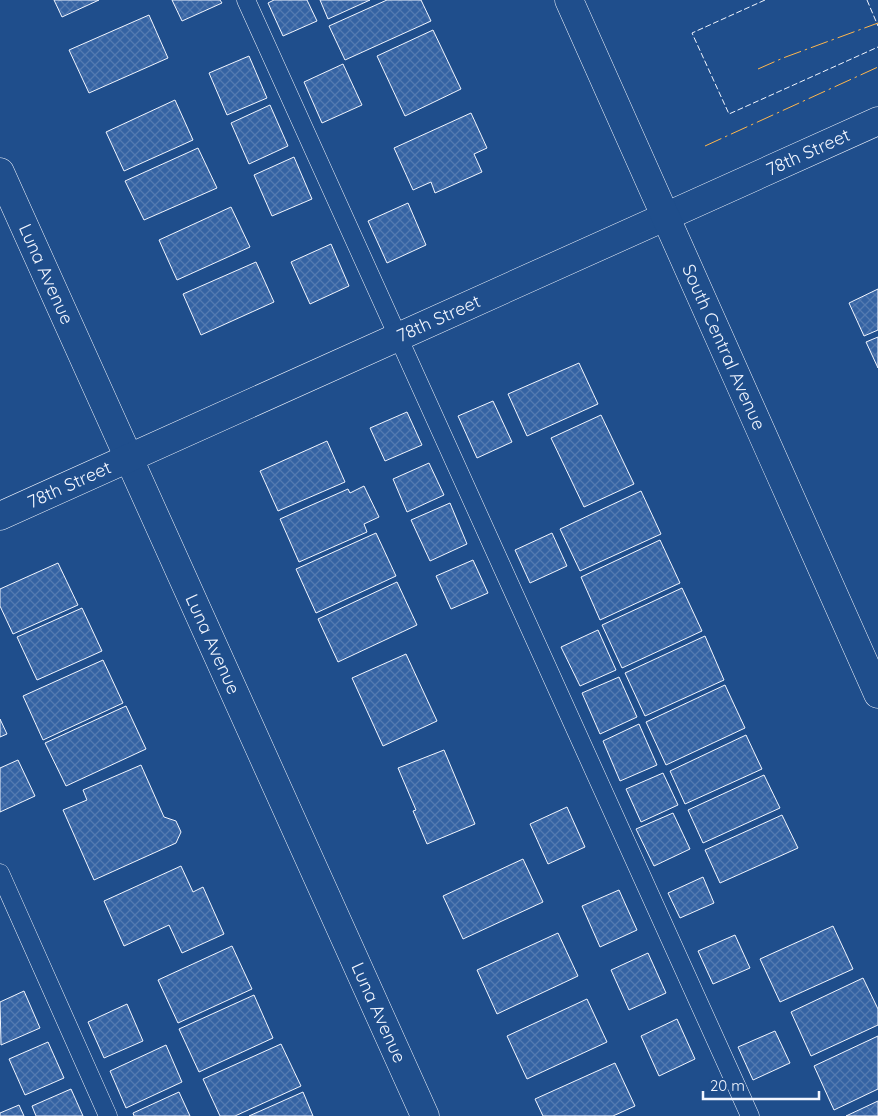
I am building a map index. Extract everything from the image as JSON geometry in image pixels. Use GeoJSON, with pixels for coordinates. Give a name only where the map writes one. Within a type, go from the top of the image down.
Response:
{"type":"FeatureCollection","features":[{"type":"Feature","properties":{"kind":"street","name":"South Central Avenue"},"geometry":{"type":"LineString","coordinates":[[569,0],[878,694]]}},
{"type":"Feature","properties":{"kind":"street","name":"78th Street"},"geometry":{"type":"LineString","coordinates":[[0,516],[398,335],[878,121]]}},
{"type":"Feature","properties":{"kind":"street","name":"Luna Avenue"},"geometry":{"type":"LineString","coordinates":[[0,172],[425,1116]]}},
{"type":"Feature","properties":{"kind":"lane"},"geometry":{"type":"LineString","coordinates":[[246,0],[750,1116]]}},
{"type":"Feature","properties":{"kind":"lane"},"geometry":{"type":"LineString","coordinates":[[0,873],[108,1116]]}},
{"type":"Feature","properties":{"kind":"building"},"geometry":{"type":"Polygon","coordinates":[[[54,0],[99,0],[62,17],[54,0]]]}},
{"type":"Feature","properties":{"kind":"building"},"geometry":{"type":"Polygon","coordinates":[[[172,0],[220,0],[222,3],[182,21],[172,0]]]}},
{"type":"Feature","properties":{"kind":"building"},"geometry":{"type":"Polygon","coordinates":[[[274,0],[307,0],[317,21],[283,36],[268,3],[274,0]]]}},
{"type":"Feature","properties":{"kind":"building"},"geometry":{"type":"Polygon","coordinates":[[[320,0],[370,0],[328,19],[320,0]]]}},
{"type":"Feature","properties":{"kind":"building"},"geometry":{"type":"Polygon","coordinates":[[[387,0],[421,0],[431,21],[345,60],[329,26],[387,0]]]}},
{"type":"Feature","properties":{"kind":"building"},"geometry":{"type":"Polygon","coordinates":[[[149,15],[168,58],[89,93],[69,50],[149,15]]]}},
{"type":"Feature","properties":{"kind":"building"},"geometry":{"type":"Polygon","coordinates":[[[433,30],[461,89],[405,116],[377,56],[433,30]]]}},
{"type":"Feature","properties":{"kind":"building"},"geometry":{"type":"Polygon","coordinates":[[[249,56],[267,98],[227,115],[209,73],[249,56]]]}},
{"type":"Feature","properties":{"kind":"building"},"geometry":{"type":"Polygon","coordinates":[[[343,64],[362,105],[322,123],[304,82],[343,64]]]}},
{"type":"Feature","properties":{"kind":"building"},"geometry":{"type":"Polygon","coordinates":[[[175,100],[193,140],[124,171],[106,132],[175,100]]]}},
{"type":"Feature","properties":{"kind":"building"},"geometry":{"type":"Polygon","coordinates":[[[270,105],[288,146],[249,164],[231,123],[270,105]]]}},
{"type":"Feature","properties":{"kind":"building"},"geometry":{"type":"Polygon","coordinates":[[[471,113],[487,148],[474,154],[482,172],[435,193],[431,182],[413,190],[394,148],[471,113]]]}},
{"type":"Feature","properties":{"kind":"building"},"geometry":{"type":"Polygon","coordinates":[[[198,148],[217,188],[144,220],[125,181],[198,148]]]}},
{"type":"Feature","properties":{"kind":"building"},"geometry":{"type":"Polygon","coordinates":[[[294,157],[312,199],[272,216],[254,175],[294,157]]]}},
{"type":"Feature","properties":{"kind":"building"},"geometry":{"type":"Polygon","coordinates":[[[408,203],[426,245],[387,263],[368,221],[408,203]]]}},
{"type":"Feature","properties":{"kind":"building"},"geometry":{"type":"Polygon","coordinates":[[[231,207],[250,247],[177,280],[159,240],[231,207]]]}},
{"type":"Feature","properties":{"kind":"building"},"geometry":{"type":"Polygon","coordinates":[[[331,244],[349,286],[310,304],[291,262],[331,244]]]}},
{"type":"Feature","properties":{"kind":"building"},"geometry":{"type":"Polygon","coordinates":[[[256,262],[274,302],[201,335],[183,294],[256,262]]]}},
{"type":"Feature","properties":{"kind":"building"},"geometry":{"type":"Polygon","coordinates":[[[878,289],[878,330],[864,336],[849,303],[878,289]]]}},
{"type":"Feature","properties":{"kind":"building"},"geometry":{"type":"Polygon","coordinates":[[[878,337],[878,368],[866,342],[878,337]]]}},
{"type":"Feature","properties":{"kind":"building"},"geometry":{"type":"Polygon","coordinates":[[[579,363],[598,404],[527,436],[508,394],[579,363]]]}},
{"type":"Feature","properties":{"kind":"building"},"geometry":{"type":"Polygon","coordinates":[[[493,401],[512,442],[477,458],[458,416],[493,401]]]}},
{"type":"Feature","properties":{"kind":"building"},"geometry":{"type":"Polygon","coordinates":[[[407,412],[422,445],[385,461],[370,428],[407,412]]]}},
{"type":"Feature","properties":{"kind":"building"},"geometry":{"type":"Polygon","coordinates":[[[601,415],[634,484],[584,507],[551,438],[601,415]]]}},
{"type":"Feature","properties":{"kind":"building"},"geometry":{"type":"Polygon","coordinates":[[[327,441],[345,482],[278,511],[260,471],[327,441]]]}},
{"type":"Feature","properties":{"kind":"building"},"geometry":{"type":"Polygon","coordinates":[[[429,463],[444,495],[407,512],[393,479],[429,463]]]}},
{"type":"Feature","properties":{"kind":"building"},"geometry":{"type":"Polygon","coordinates":[[[364,486],[379,517],[364,524],[367,532],[299,562],[280,519],[348,489],[350,493],[364,486]]]}},
{"type":"Feature","properties":{"kind":"building"},"geometry":{"type":"Polygon","coordinates":[[[641,491],[661,534],[580,571],[560,529],[641,491]]]}},
{"type":"Feature","properties":{"kind":"building"},"geometry":{"type":"Polygon","coordinates":[[[450,503],[467,544],[430,561],[411,520],[450,503]]]}},
{"type":"Feature","properties":{"kind":"building"},"geometry":{"type":"Polygon","coordinates":[[[376,533],[396,576],[316,613],[296,569],[376,533]]]}},
{"type":"Feature","properties":{"kind":"building"},"geometry":{"type":"Polygon","coordinates":[[[552,533],[567,566],[530,583],[515,550],[552,533]]]}},
{"type":"Feature","properties":{"kind":"building"},"geometry":{"type":"Polygon","coordinates":[[[660,540],[680,583],[600,620],[581,577],[660,540]]]}},
{"type":"Feature","properties":{"kind":"building"},"geometry":{"type":"Polygon","coordinates":[[[473,560],[488,593],[451,609],[436,576],[473,560]]]}},
{"type":"Feature","properties":{"kind":"building"},"geometry":{"type":"Polygon","coordinates":[[[58,563],[78,605],[13,634],[0,606],[0,589],[58,563]]]}},
{"type":"Feature","properties":{"kind":"building"},"geometry":{"type":"Polygon","coordinates":[[[397,582],[417,625],[338,662],[318,619],[397,582]]]}},
{"type":"Feature","properties":{"kind":"building"},"geometry":{"type":"Polygon","coordinates":[[[682,588],[702,631],[622,668],[602,625],[682,588]]]}},
{"type":"Feature","properties":{"kind":"building"},"geometry":{"type":"Polygon","coordinates":[[[82,608],[102,651],[37,680],[17,637],[82,608]]]}},
{"type":"Feature","properties":{"kind":"building"},"geometry":{"type":"Polygon","coordinates":[[[598,630],[616,670],[580,686],[561,647],[598,630]]]}},
{"type":"Feature","properties":{"kind":"building"},"geometry":{"type":"Polygon","coordinates":[[[705,636],[724,680],[645,716],[625,673],[705,636]]]}},
{"type":"Feature","properties":{"kind":"building"},"geometry":{"type":"Polygon","coordinates":[[[406,654],[437,721],[383,746],[352,678],[406,654]]]}},
{"type":"Feature","properties":{"kind":"building"},"geometry":{"type":"Polygon","coordinates":[[[103,660],[123,703],[43,740],[23,696],[103,660]]]}},
{"type":"Feature","properties":{"kind":"building"},"geometry":{"type":"Polygon","coordinates":[[[619,677],[637,717],[600,734],[582,693],[619,677]]]}},
{"type":"Feature","properties":{"kind":"building"},"geometry":{"type":"Polygon","coordinates":[[[725,685],[745,728],[666,765],[646,722],[725,685]]]}},
{"type":"Feature","properties":{"kind":"building"},"geometry":{"type":"Polygon","coordinates":[[[126,706],[146,749],[66,786],[45,743],[126,706]]]}},
{"type":"Feature","properties":{"kind":"building"},"geometry":{"type":"Polygon","coordinates":[[[0,719],[7,734],[0,737],[0,719]]]}},
{"type":"Feature","properties":{"kind":"building"},"geometry":{"type":"Polygon","coordinates":[[[639,724],[657,765],[620,781],[603,741],[639,724]]]}},
{"type":"Feature","properties":{"kind":"building"},"geometry":{"type":"Polygon","coordinates":[[[746,735],[762,769],[685,804],[670,771],[746,735]]]}},
{"type":"Feature","properties":{"kind":"building"},"geometry":{"type":"Polygon","coordinates":[[[444,750],[475,824],[427,844],[413,811],[416,810],[398,768],[444,750]]]}},
{"type":"Feature","properties":{"kind":"building"},"geometry":{"type":"Polygon","coordinates":[[[18,760],[35,796],[0,812],[0,768],[18,760]]]}},
{"type":"Feature","properties":{"kind":"building"},"geometry":{"type":"Polygon","coordinates":[[[141,765],[164,817],[176,821],[181,832],[176,843],[94,880],[63,810],[87,800],[83,790],[141,765]]]}},
{"type":"Feature","properties":{"kind":"building"},"geometry":{"type":"Polygon","coordinates":[[[663,773],[678,805],[641,822],[626,789],[663,773]]]}},
{"type":"Feature","properties":{"kind":"building"},"geometry":{"type":"Polygon","coordinates":[[[764,775],[780,808],[703,843],[688,810],[764,775]]]}},
{"type":"Feature","properties":{"kind":"building"},"geometry":{"type":"Polygon","coordinates":[[[567,807],[585,847],[548,864],[530,824],[567,807]]]}},
{"type":"Feature","properties":{"kind":"building"},"geometry":{"type":"Polygon","coordinates":[[[673,813],[690,849],[654,866],[636,829],[673,813]]]}},
{"type":"Feature","properties":{"kind":"building"},"geometry":{"type":"Polygon","coordinates":[[[782,815],[798,848],[720,883],[705,850],[782,815]]]}},
{"type":"Feature","properties":{"kind":"building"},"geometry":{"type":"Polygon","coordinates":[[[523,859],[543,902],[463,939],[443,896],[523,859]]]}},
{"type":"Feature","properties":{"kind":"building"},"geometry":{"type":"Polygon","coordinates":[[[181,866],[193,892],[203,887],[224,934],[182,953],[169,925],[124,946],[104,901],[181,866]]]}},
{"type":"Feature","properties":{"kind":"building"},"geometry":{"type":"Polygon","coordinates":[[[703,877],[714,903],[680,918],[668,893],[703,877]]]}},
{"type":"Feature","properties":{"kind":"building"},"geometry":{"type":"Polygon","coordinates":[[[619,890],[637,930],[600,947],[582,906],[619,890]]]}},
{"type":"Feature","properties":{"kind":"building"},"geometry":{"type":"Polygon","coordinates":[[[833,926],[853,969],[780,1002],[760,959],[833,926]]]}},
{"type":"Feature","properties":{"kind":"building"},"geometry":{"type":"Polygon","coordinates":[[[558,933],[578,976],[497,1014],[477,970],[558,933]]]}},
{"type":"Feature","properties":{"kind":"building"},"geometry":{"type":"Polygon","coordinates":[[[735,935],[750,968],[713,984],[698,951],[735,935]]]}},
{"type":"Feature","properties":{"kind":"building"},"geometry":{"type":"Polygon","coordinates":[[[232,946],[252,989],[178,1023],[158,980],[232,946]]]}},
{"type":"Feature","properties":{"kind":"building"},"geometry":{"type":"Polygon","coordinates":[[[648,953],[666,993],[629,1010],[611,970],[648,953]]]}},
{"type":"Feature","properties":{"kind":"building"},"geometry":{"type":"Polygon","coordinates":[[[863,978],[878,1009],[878,1025],[811,1056],[791,1012],[863,978]]]}},
{"type":"Feature","properties":{"kind":"building"},"geometry":{"type":"Polygon","coordinates":[[[24,991],[40,1028],[1,1045],[0,1002],[24,991]]]}},
{"type":"Feature","properties":{"kind":"building"},"geometry":{"type":"Polygon","coordinates":[[[254,995],[273,1038],[199,1072],[179,1029],[254,995]]]}},
{"type":"Feature","properties":{"kind":"building"},"geometry":{"type":"Polygon","coordinates":[[[587,999],[607,1042],[527,1079],[507,1036],[587,999]]]}},
{"type":"Feature","properties":{"kind":"building"},"geometry":{"type":"Polygon","coordinates":[[[127,1004],[143,1041],[104,1058],[88,1022],[127,1004]]]}},
{"type":"Feature","properties":{"kind":"building"},"geometry":{"type":"Polygon","coordinates":[[[677,1019],[695,1059],[659,1076],[641,1036],[677,1019]]]}},
{"type":"Feature","properties":{"kind":"building"},"geometry":{"type":"Polygon","coordinates":[[[775,1031],[790,1063],[753,1080],[738,1047],[775,1031]]]}},
{"type":"Feature","properties":{"kind":"building"},"geometry":{"type":"Polygon","coordinates":[[[878,1036],[878,1089],[834,1110],[814,1066],[878,1036]]]}},
{"type":"Feature","properties":{"kind":"building"},"geometry":{"type":"Polygon","coordinates":[[[48,1042],[64,1078],[25,1095],[9,1059],[48,1042]]]}},
{"type":"Feature","properties":{"kind":"building"},"geometry":{"type":"Polygon","coordinates":[[[281,1044],[301,1086],[235,1116],[220,1116],[203,1079],[281,1044]]]}},
{"type":"Feature","properties":{"kind":"building"},"geometry":{"type":"Polygon","coordinates":[[[166,1045],[182,1082],[126,1108],[110,1071],[166,1045]]]}},
{"type":"Feature","properties":{"kind":"building"},"geometry":{"type":"Polygon","coordinates":[[[615,1063],[635,1106],[613,1116],[543,1116],[535,1099],[615,1063]]]}},
{"type":"Feature","properties":{"kind":"building"},"geometry":{"type":"Polygon","coordinates":[[[71,1089],[83,1116],[36,1116],[32,1106],[71,1089]]]}},
{"type":"Feature","properties":{"kind":"building"},"geometry":{"type":"Polygon","coordinates":[[[179,1092],[190,1116],[134,1116],[133,1113],[179,1092]]]}},
{"type":"Feature","properties":{"kind":"building"},"geometry":{"type":"Polygon","coordinates":[[[303,1092],[313,1116],[249,1116],[303,1092]]]}},
{"type":"Feature","properties":{"kind":"building"},"geometry":{"type":"Polygon","coordinates":[[[878,1101],[878,1116],[846,1116],[878,1101]]]}},
{"type":"Feature","properties":{"kind":"building"},"geometry":{"type":"Polygon","coordinates":[[[19,1105],[24,1116],[0,1116],[0,1113],[19,1105]]]}},
{"type":"Feature","properties":{"kind":"fence"},"geometry":{"type":"LineString","coordinates":[[765,0],[692,33],[729,114],[878,47]]}},
{"type":"Feature","properties":{"kind":"fence"},"geometry":{"type":"LineString","coordinates":[[867,0],[878,26]]}},
{"type":"Feature","properties":{"kind":"power"},"geometry":{"type":"LineString","coordinates":[[758,69],[878,23]]}},
{"type":"Feature","properties":{"kind":"power"},"geometry":{"type":"LineString","coordinates":[[705,146],[878,67]]}}]}
